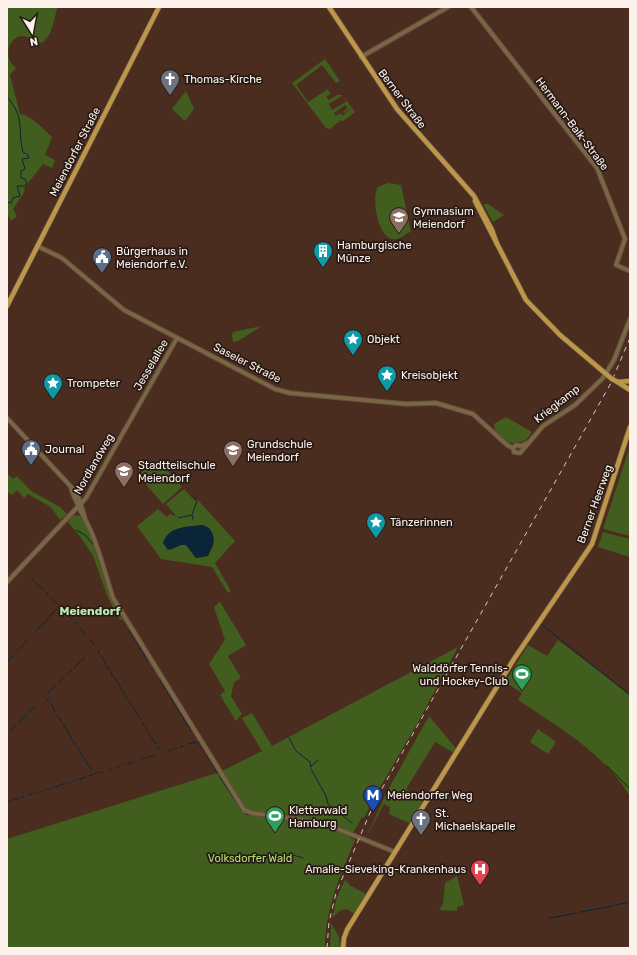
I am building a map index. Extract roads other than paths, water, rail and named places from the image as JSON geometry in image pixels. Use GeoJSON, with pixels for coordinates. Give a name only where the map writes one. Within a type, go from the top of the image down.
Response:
{"type":"FeatureCollection","features":[{"type":"Feature","properties":{"kind":"main road","name":"Meiendorfer Straße"},"geometry":{"type":"LineString","coordinates":[[7,306],[159,7]]}},
{"type":"Feature","properties":{"kind":"main road","name":"Berner Straße"},"geometry":{"type":"LineString","coordinates":[[329,7],[381,88],[404,118],[471,193],[495,236],[497,244],[524,297],[552,326],[605,374],[630,390]]}},
{"type":"Feature","properties":{"kind":"main road"},"geometry":{"type":"LineString","coordinates":[[614,380],[630,381]]}},
{"type":"Feature","properties":{"kind":"main road","name":"Berner Heerweg"},"geometry":{"type":"LineString","coordinates":[[343,948],[345,934],[395,852],[539,622],[592,544],[630,427]]}},
{"type":"Feature","properties":{"kind":"street"},"geometry":{"type":"LineString","coordinates":[[361,57],[448,7]]}},
{"type":"Feature","properties":{"kind":"street","name":"Hermann-Balk-Straße"},"geometry":{"type":"LineString","coordinates":[[471,7],[597,168],[625,239],[616,265],[630,271]]}},
{"type":"Feature","properties":{"kind":"street","name":"Saseler Straße"},"geometry":{"type":"LineString","coordinates":[[37,246],[62,259],[124,310],[267,385],[285,392],[406,404],[434,402],[460,409],[477,417],[507,445],[513,448]]}},
{"type":"Feature","properties":{"kind":"street","name":"Kriegkamp"},"geometry":{"type":"LineString","coordinates":[[521,447],[529,442],[545,424],[578,402],[605,374],[614,360],[630,319]]}},
{"type":"Feature","properties":{"kind":"street","name":"Jesselallee"},"geometry":{"type":"LineString","coordinates":[[140,402],[177,338]]}},
{"type":"Feature","properties":{"kind":"street","name":"Nordlandweg"},"geometry":{"type":"LineString","coordinates":[[7,582],[80,505],[140,402]]}},
{"type":"Feature","properties":{"kind":"street"},"geometry":{"type":"LineString","coordinates":[[7,418],[71,488],[80,505],[103,561],[113,598],[150,659],[154,670],[161,677],[244,810],[252,813],[323,823],[395,852]]}},
{"type":"Feature","properties":{"kind":"street"},"geometry":{"type":"LineString","coordinates":[[516,445],[521,447],[520,453],[516,454],[513,452],[513,448],[516,445]]}},
{"type":"Feature","properties":{"kind":"water"},"geometry":{"type":"Polygon","coordinates":[[[203,525],[209,528],[214,539],[208,556],[196,558],[186,545],[181,545],[168,550],[163,543],[169,533],[178,528],[203,525]]]}},
{"type":"Feature","properties":{"kind":"waterway"},"geometry":{"type":"LineString","coordinates":[[7,97],[17,111],[23,152],[28,155],[29,158],[22,159],[25,169],[21,171],[21,178],[25,179],[27,183],[25,186],[17,186],[20,196],[13,198],[11,203],[7,202]]}},
{"type":"Feature","properties":{"kind":"waterway"},"geometry":{"type":"LineString","coordinates":[[192,515],[197,501],[195,498]]}},
{"type":"Feature","properties":{"kind":"waterway"},"geometry":{"type":"LineString","coordinates":[[178,518],[192,515],[193,519]]}},
{"type":"Feature","properties":{"kind":"waterway"},"geometry":{"type":"LineString","coordinates":[[76,530],[85,535],[93,544]]}},
{"type":"Feature","properties":{"kind":"waterway"},"geometry":{"type":"LineString","coordinates":[[105,579],[111,598],[122,618]]}},
{"type":"Feature","properties":{"kind":"waterway"},"geometry":{"type":"LineString","coordinates":[[33,580],[36,583]]}},
{"type":"Feature","properties":{"kind":"waterway"},"geometry":{"type":"LineString","coordinates":[[38,585],[42,588]]}},
{"type":"Feature","properties":{"kind":"waterway"},"geometry":{"type":"LineString","coordinates":[[50,616],[57,609]]}},
{"type":"Feature","properties":{"kind":"waterway"},"geometry":{"type":"LineString","coordinates":[[41,626],[49,617]]}},
{"type":"Feature","properties":{"kind":"waterway"},"geometry":{"type":"LineString","coordinates":[[125,623],[129,628]]}},
{"type":"Feature","properties":{"kind":"waterway"},"geometry":{"type":"LineString","coordinates":[[541,624],[630,695]]}},
{"type":"Feature","properties":{"kind":"waterway"},"geometry":{"type":"LineString","coordinates":[[80,628],[86,635]]}},
{"type":"Feature","properties":{"kind":"waterway"},"geometry":{"type":"LineString","coordinates":[[129,630],[148,661]]}},
{"type":"Feature","properties":{"kind":"waterway"},"geometry":{"type":"LineString","coordinates":[[90,640],[94,645]]}},
{"type":"Feature","properties":{"kind":"waterway"},"geometry":{"type":"LineString","coordinates":[[20,648],[23,645]]}},
{"type":"Feature","properties":{"kind":"waterway"},"geometry":{"type":"LineString","coordinates":[[101,655],[106,664]]}},
{"type":"Feature","properties":{"kind":"waterway"},"geometry":{"type":"LineString","coordinates":[[10,659],[13,656]]}},
{"type":"Feature","properties":{"kind":"waterway"},"geometry":{"type":"LineString","coordinates":[[81,661],[85,657]]}},
{"type":"Feature","properties":{"kind":"waterway"},"geometry":{"type":"LineString","coordinates":[[77,665],[80,662]]}},
{"type":"Feature","properties":{"kind":"waterway"},"geometry":{"type":"LineString","coordinates":[[107,666],[110,670]]}},
{"type":"Feature","properties":{"kind":"waterway"},"geometry":{"type":"LineString","coordinates":[[113,676],[117,682]]}},
{"type":"Feature","properties":{"kind":"waterway"},"geometry":{"type":"LineString","coordinates":[[160,680],[191,731]]}},
{"type":"Feature","properties":{"kind":"waterway"},"geometry":{"type":"LineString","coordinates":[[119,685],[122,690]]}},
{"type":"Feature","properties":{"kind":"waterway"},"geometry":{"type":"LineString","coordinates":[[129,701],[132,706]]}},
{"type":"Feature","properties":{"kind":"waterway"},"geometry":{"type":"LineString","coordinates":[[51,704],[55,712]]}},
{"type":"Feature","properties":{"kind":"waterway"},"geometry":{"type":"LineString","coordinates":[[32,709],[35,706]]}},
{"type":"Feature","properties":{"kind":"waterway"},"geometry":{"type":"LineString","coordinates":[[133,708],[136,712]]}},
{"type":"Feature","properties":{"kind":"waterway"},"geometry":{"type":"LineString","coordinates":[[137,713],[139,717]]}},
{"type":"Feature","properties":{"kind":"waterway"},"geometry":{"type":"LineString","coordinates":[[57,715],[62,722]]}},
{"type":"Feature","properties":{"kind":"waterway"},"geometry":{"type":"LineString","coordinates":[[18,723],[24,717]]}},
{"type":"Feature","properties":{"kind":"waterway"},"geometry":{"type":"LineString","coordinates":[[142,722],[144,726]]}},
{"type":"Feature","properties":{"kind":"waterway"},"geometry":{"type":"LineString","coordinates":[[63,724],[65,728]]}},
{"type":"Feature","properties":{"kind":"waterway"},"geometry":{"type":"LineString","coordinates":[[11,729],[15,726]]}},
{"type":"Feature","properties":{"kind":"waterway"},"geometry":{"type":"LineString","coordinates":[[145,727],[148,731]]}},
{"type":"Feature","properties":{"kind":"waterway"},"geometry":{"type":"LineString","coordinates":[[67,730],[69,735]]}},
{"type":"Feature","properties":{"kind":"waterway"},"geometry":{"type":"LineString","coordinates":[[151,737],[156,744]]}},
{"type":"Feature","properties":{"kind":"waterway"},"geometry":{"type":"LineString","coordinates":[[289,738],[296,751],[310,762],[311,767]]}},
{"type":"Feature","properties":{"kind":"waterway"},"geometry":{"type":"LineString","coordinates":[[189,744],[196,742]]}},
{"type":"Feature","properties":{"kind":"waterway"},"geometry":{"type":"LineString","coordinates":[[198,742],[218,774]]}},
{"type":"Feature","properties":{"kind":"waterway"},"geometry":{"type":"LineString","coordinates":[[80,752],[84,759]]}},
{"type":"Feature","properties":{"kind":"waterway"},"geometry":{"type":"LineString","coordinates":[[150,757],[155,755]]}},
{"type":"Feature","properties":{"kind":"waterway"},"geometry":{"type":"LineString","coordinates":[[141,759],[148,757]]}},
{"type":"Feature","properties":{"kind":"waterway"},"geometry":{"type":"LineString","coordinates":[[311,766],[318,760]]}},
{"type":"Feature","properties":{"kind":"waterway"},"geometry":{"type":"LineString","coordinates":[[86,761],[88,765]]}},
{"type":"Feature","properties":{"kind":"waterway"},"geometry":{"type":"LineString","coordinates":[[127,764],[134,762]]}},
{"type":"Feature","properties":{"kind":"waterway"},"geometry":{"type":"LineString","coordinates":[[89,766],[92,770]]}},
{"type":"Feature","properties":{"kind":"waterway"},"geometry":{"type":"LineString","coordinates":[[607,766],[630,789]]}},
{"type":"Feature","properties":{"kind":"waterway"},"geometry":{"type":"LineString","coordinates":[[311,769],[326,796],[328,804],[352,823]]}},
{"type":"Feature","properties":{"kind":"waterway"},"geometry":{"type":"LineString","coordinates":[[219,776],[242,811]]}},
{"type":"Feature","properties":{"kind":"waterway"},"geometry":{"type":"LineString","coordinates":[[79,779],[83,778]]}},
{"type":"Feature","properties":{"kind":"waterway"},"geometry":{"type":"LineString","coordinates":[[60,785],[65,783]]}},
{"type":"Feature","properties":{"kind":"waterway"},"geometry":{"type":"LineString","coordinates":[[55,787],[59,786]]}},
{"type":"Feature","properties":{"kind":"waterway"},"geometry":{"type":"LineString","coordinates":[[37,793],[41,791]]}},
{"type":"Feature","properties":{"kind":"waterway"},"geometry":{"type":"LineString","coordinates":[[29,795],[34,793]]}},
{"type":"Feature","properties":{"kind":"waterway"},"geometry":{"type":"LineString","coordinates":[[14,800],[19,798]]}},
{"type":"Feature","properties":{"kind":"waterway"},"geometry":{"type":"LineString","coordinates":[[7,802],[11,801]]}},
{"type":"Feature","properties":{"kind":"waterway"},"geometry":{"type":"LineString","coordinates":[[246,814],[270,817]]}},
{"type":"Feature","properties":{"kind":"waterway"},"geometry":{"type":"LineString","coordinates":[[293,855],[303,858]]}},
{"type":"Feature","properties":{"kind":"waterway"},"geometry":{"type":"LineString","coordinates":[[616,905],[630,902]]}},
{"type":"Feature","properties":{"kind":"waterway"},"geometry":{"type":"LineString","coordinates":[[581,912],[613,906]]}},
{"type":"Feature","properties":{"kind":"waterway"},"geometry":{"type":"LineString","coordinates":[[550,918],[577,913]]}},
{"type":"Feature","properties":{"kind":"railway"},"geometry":{"type":"LineString","coordinates":[[327,948],[329,922],[336,893],[375,801],[611,383],[630,338]]}},
{"type":"Feature","properties":{"kind":"place","name":"Thomas-Kirche"},"geometry":{"type":"Point","coordinates":[170,96]}},
{"type":"Feature","properties":{"kind":"place","name":"Gymnasium Meiendorf"},"geometry":{"type":"Point","coordinates":[399,234]}},
{"type":"Feature","properties":{"kind":"place","name":"Hamburgische Münze"},"geometry":{"type":"Point","coordinates":[323,268]}},
{"type":"Feature","properties":{"kind":"place","name":"Bürgerhaus in Meiendorf e.V."},"geometry":{"type":"Point","coordinates":[102,274]}},
{"type":"Feature","properties":{"kind":"place","name":"Objekt"},"geometry":{"type":"Point","coordinates":[353,356]}},
{"type":"Feature","properties":{"kind":"place","name":"Kreisobjekt"},"geometry":{"type":"Point","coordinates":[387,392]}},
{"type":"Feature","properties":{"kind":"place","name":"Trompeter"},"geometry":{"type":"Point","coordinates":[53,400]}},
{"type":"Feature","properties":{"kind":"place","name":"Journal"},"geometry":{"type":"Point","coordinates":[31,466]}},
{"type":"Feature","properties":{"kind":"place","name":"Grundschule Meiendorf"},"geometry":{"type":"Point","coordinates":[233,467]}},
{"type":"Feature","properties":{"kind":"place","name":"Stadtteilschule Meiendorf"},"geometry":{"type":"Point","coordinates":[124,488]}},
{"type":"Feature","properties":{"kind":"place","name":"Tänzerinnen"},"geometry":{"type":"Point","coordinates":[376,539]}},
{"type":"Feature","properties":{"kind":"place","name":"Walddörfer Tennis- und Hockey-Club"},"geometry":{"type":"Point","coordinates":[522,691]}},
{"type":"Feature","properties":{"kind":"place","name":"Meiendorfer Weg"},"geometry":{"type":"Point","coordinates":[373,812]}},
{"type":"Feature","properties":{"kind":"place","name":"Kletterwald Hamburg"},"geometry":{"type":"Point","coordinates":[275,833]}},
{"type":"Feature","properties":{"kind":"place","name":"St. Michaelskapelle"},"geometry":{"type":"Point","coordinates":[421,836]}},
{"type":"Feature","properties":{"kind":"place","name":"Amalie-Sieveking-Krankenhaus"},"geometry":{"type":"Point","coordinates":[480,886]}},
{"type":"Feature","properties":{"kind":"district","name":"Meiendorf"},"geometry":{"type":"Point","coordinates":[90,611]}},
{"type":"Feature","properties":{"kind":"park label","name":"Volksdorfer Wald"},"geometry":{"type":"Point","coordinates":[250,858]}}]}
